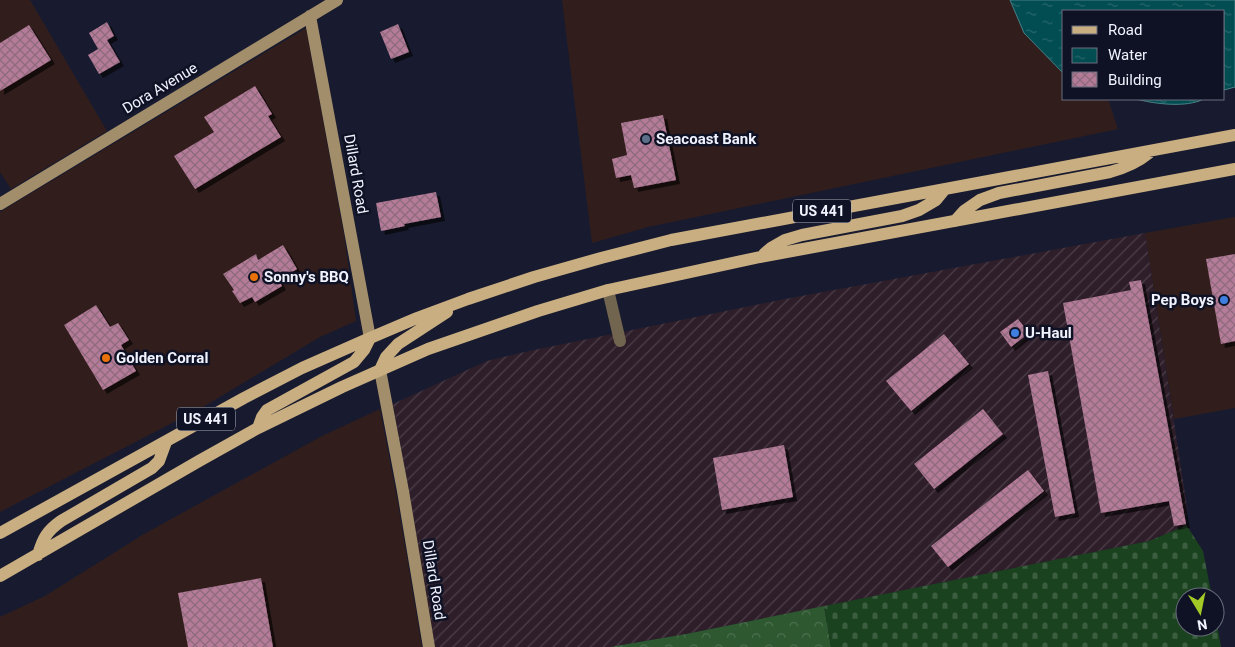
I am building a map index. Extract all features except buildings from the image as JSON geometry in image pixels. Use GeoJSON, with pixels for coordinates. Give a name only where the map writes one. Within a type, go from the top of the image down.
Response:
{"type":"FeatureCollection","features":[{"type":"Feature","properties":{"kind":"main road","name":"US 441"},"geometry":{"type":"LineString","coordinates":[[0,533],[244,398],[294,373],[417,318],[534,277],[671,240],[1235,135]]}},
{"type":"Feature","properties":{"kind":"main road"},"geometry":{"type":"LineString","coordinates":[[955,221],[964,211],[980,200],[999,193],[1110,172],[1127,167],[1142,159],[1153,150]]}},
{"type":"Feature","properties":{"kind":"main road","name":"US 441"},"geometry":{"type":"LineString","coordinates":[[0,576],[258,428],[380,370],[479,330],[608,290],[760,257],[1235,169]]}},
{"type":"Feature","properties":{"kind":"main road"},"geometry":{"type":"LineString","coordinates":[[760,257],[785,240],[802,235],[902,216],[920,210],[936,200],[945,189]]}},
{"type":"Feature","properties":{"kind":"main road"},"geometry":{"type":"LineString","coordinates":[[380,370],[386,357],[398,344],[468,299]]}},
{"type":"Feature","properties":{"kind":"main road"},"geometry":{"type":"LineString","coordinates":[[258,428],[267,410],[354,362],[364,350],[370,338]]}},
{"type":"Feature","properties":{"kind":"main road"},"geometry":{"type":"LineString","coordinates":[[38,555],[41,544],[50,529],[152,468],[159,460],[166,442]]}},
{"type":"Feature","properties":{"kind":"street","name":"Dora Avenue"},"geometry":{"type":"LineString","coordinates":[[0,204],[337,0]]}},
{"type":"Feature","properties":{"kind":"street","name":"Dillard Road"},"geometry":{"type":"LineString","coordinates":[[310,16],[370,338]]}},
{"type":"Feature","properties":{"kind":"street"},"geometry":{"type":"LineString","coordinates":[[608,290],[620,341]]}},
{"type":"Feature","properties":{"kind":"street","name":"Dillard Road"},"geometry":{"type":"LineString","coordinates":[[380,370],[429,647]]}},
{"type":"Feature","properties":{"kind":"shaded area"},"geometry":{"type":"Polygon","coordinates":[[[0,0],[30,0],[107,131],[11,189],[0,172],[0,0]]]}},
{"type":"Feature","properties":{"kind":"shaded area"},"geometry":{"type":"Polygon","coordinates":[[[562,0],[1010,0],[1024,33],[1062,72],[1062,100],[1108,100],[1118,129],[648,227],[592,243],[562,0]]]}},
{"type":"Feature","properties":{"kind":"shaded area"},"geometry":{"type":"Polygon","coordinates":[[[306,28],[344,235],[356,321],[320,337],[203,407],[0,512],[0,212],[306,28]]]}},
{"type":"Feature","properties":{"kind":"shaded area"},"geometry":{"type":"Polygon","coordinates":[[[1235,217],[1235,408],[1174,419],[1145,233],[1235,217]]]}},
{"type":"Feature","properties":{"kind":"shaded area"},"geometry":{"type":"Polygon","coordinates":[[[1145,233],[1187,507],[1185,526],[1149,541],[686,634],[610,647],[435,647],[393,404],[487,361],[529,351],[785,299],[1145,233]]]}},
{"type":"Feature","properties":{"kind":"shaded area"},"geometry":{"type":"Polygon","coordinates":[[[380,409],[422,647],[0,647],[0,617],[45,596],[144,534],[322,436],[380,409]]]}},
{"type":"Feature","properties":{"kind":"green space"},"geometry":{"type":"Polygon","coordinates":[[[1185,523],[1203,551],[1210,587],[1175,587],[1175,637],[1219,637],[1221,647],[831,647],[824,606],[1149,541],[1185,526],[1185,523]]]}},
{"type":"Feature","properties":{"kind":"green space"},"geometry":{"type":"Polygon","coordinates":[[[824,606],[831,647],[610,647],[686,634],[824,606]]]}},
{"type":"Feature","properties":{"kind":"water"},"geometry":{"type":"Polygon","coordinates":[[[1010,0],[1235,0],[1235,87],[1225,90],[1225,10],[1062,10],[1062,72],[1024,33],[1010,0]]]}},
{"type":"Feature","properties":{"kind":"water"},"geometry":{"type":"Polygon","coordinates":[[[1141,100],[1202,100],[1188,104],[1141,100]]]}},
{"type":"Feature","properties":{"kind":"place","name":"Seacoast Bank"},"geometry":{"type":"Point","coordinates":[646,139]}},
{"type":"Feature","properties":{"kind":"place","name":"Sonny's BBQ"},"geometry":{"type":"Point","coordinates":[254,277]}},
{"type":"Feature","properties":{"kind":"place","name":"Pep Boys"},"geometry":{"type":"Point","coordinates":[1224,300]}},
{"type":"Feature","properties":{"kind":"place","name":"U-Haul"},"geometry":{"type":"Point","coordinates":[1015,333]}},
{"type":"Feature","properties":{"kind":"place","name":"Golden Corral"},"geometry":{"type":"Point","coordinates":[106,358]}}]}
